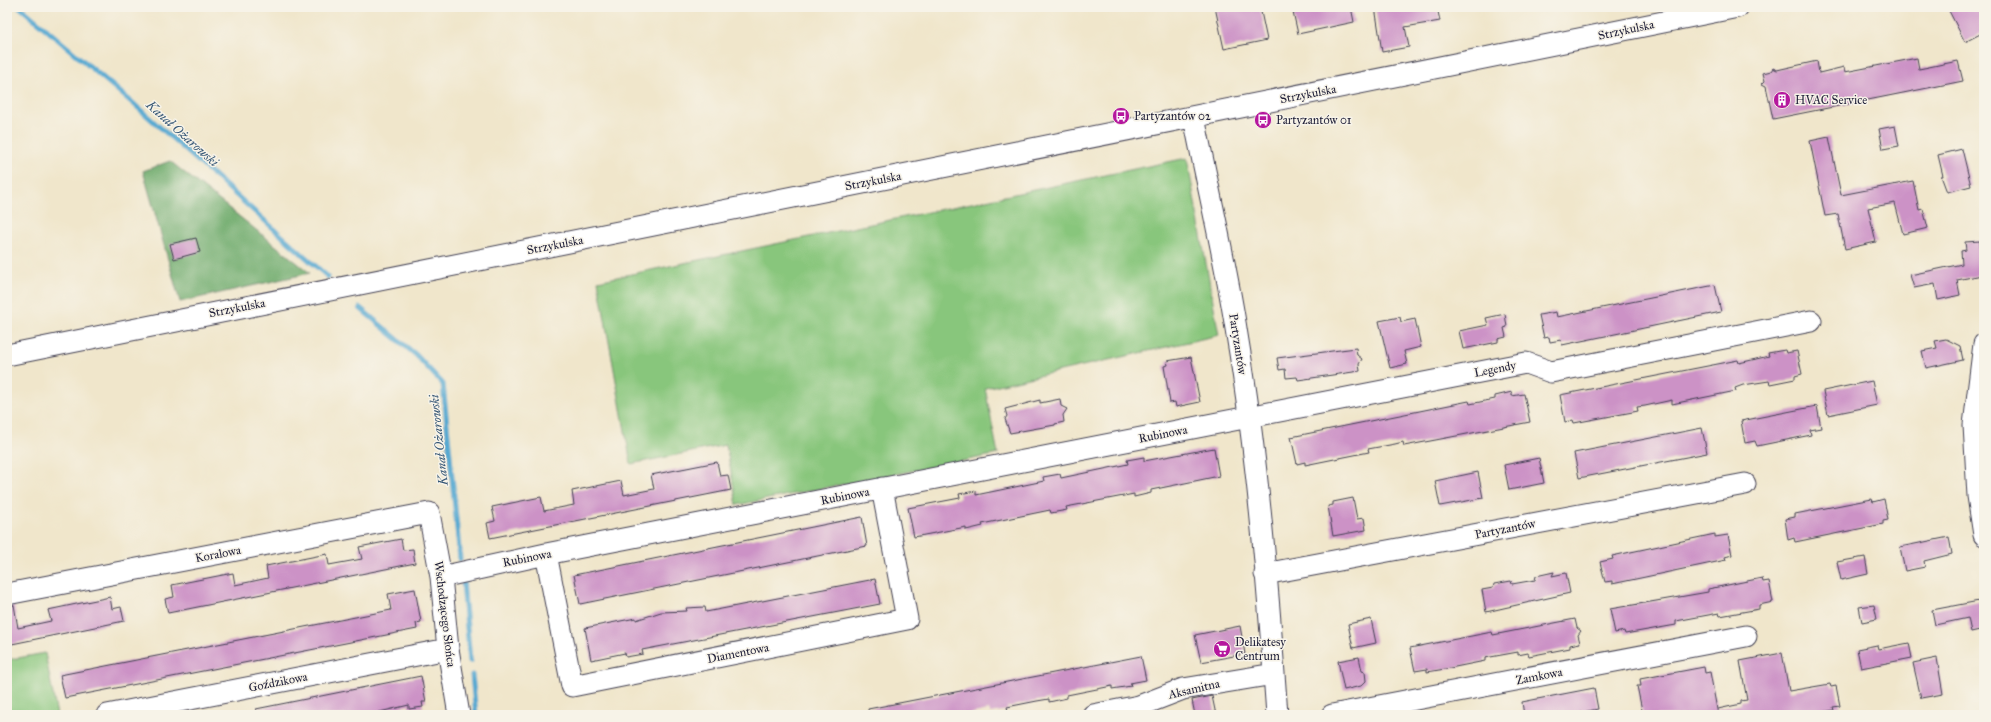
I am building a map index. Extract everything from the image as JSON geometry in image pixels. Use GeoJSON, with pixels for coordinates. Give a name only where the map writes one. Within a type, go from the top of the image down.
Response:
{"type":"FeatureCollection","features":[{"type":"Feature","properties":{"kind":"street","name":"Strzykulska"},"geometry":{"type":"LineString","coordinates":[[7,355],[1738,7]]}},
{"type":"Feature","properties":{"kind":"street","name":"Partyzantów"},"geometry":{"type":"LineString","coordinates":[[1194,117],[1237,333],[1249,418],[1258,488],[1277,715]]}},
{"type":"Feature","properties":{"kind":"street","name":"Legendy"},"geometry":{"type":"LineString","coordinates":[[1249,418],[1526,364],[1551,372],[1811,321]]}},
{"type":"Feature","properties":{"kind":"street"},"geometry":{"type":"LineString","coordinates":[[1984,344],[1974,425],[1978,496],[1984,535]]}},
{"type":"Feature","properties":{"kind":"street","name":"Rubinowa"},"geometry":{"type":"LineString","coordinates":[[441,577],[546,554],[1249,418]]}},
{"type":"Feature","properties":{"kind":"street","name":"Partyzantów"},"geometry":{"type":"LineString","coordinates":[[1265,574],[1745,484]]}},
{"type":"Feature","properties":{"kind":"street","name":"Diamentowa"},"geometry":{"type":"LineString","coordinates":[[546,554],[572,686],[907,619],[882,488]]}},
{"type":"Feature","properties":{"kind":"street","name":"Wschodzącego Słońca"},"geometry":{"type":"LineString","coordinates":[[429,513],[441,577],[448,649],[459,715]]}},
{"type":"Feature","properties":{"kind":"street","name":"Koralowa"},"geometry":{"type":"LineString","coordinates":[[7,594],[429,513]]}},
{"type":"Feature","properties":{"kind":"street","name":"Zamkowa"},"geometry":{"type":"LineString","coordinates":[[1332,715],[1746,636]]}},
{"type":"Feature","properties":{"kind":"street","name":"Goździkowa"},"geometry":{"type":"LineString","coordinates":[[107,715],[448,649]]}},
{"type":"Feature","properties":{"kind":"street","name":"Aksamitna"},"geometry":{"type":"LineString","coordinates":[[1093,715],[1139,706],[1183,689],[1274,674]]}},
{"type":"Feature","properties":{"kind":"green space"},"geometry":{"type":"Polygon","coordinates":[[[1187,158],[1219,335],[985,388],[998,454],[737,505],[726,445],[631,464],[598,281],[1187,158]]]}},
{"type":"Feature","properties":{"kind":"green space"},"geometry":{"type":"Polygon","coordinates":[[[170,161],[310,273],[180,302],[143,171],[170,161]]]}},
{"type":"Feature","properties":{"kind":"green space"},"geometry":{"type":"Polygon","coordinates":[[[45,653],[57,715],[7,715],[7,660],[45,653]]]}},
{"type":"Feature","properties":{"kind":"building"},"geometry":{"type":"Polygon","coordinates":[[[1215,7],[1260,7],[1267,40],[1224,49],[1215,7]]]}},
{"type":"Feature","properties":{"kind":"building"},"geometry":{"type":"Polygon","coordinates":[[[1292,7],[1351,7],[1354,22],[1298,34],[1292,7]]]}},
{"type":"Feature","properties":{"kind":"building"},"geometry":{"type":"Polygon","coordinates":[[[1375,7],[1437,7],[1440,21],[1405,27],[1409,47],[1382,52],[1375,7]]]}},
{"type":"Feature","properties":{"kind":"building"},"geometry":{"type":"Polygon","coordinates":[[[1947,7],[1977,7],[1984,20],[1984,32],[1965,42],[1947,7]]]}},
{"type":"Feature","properties":{"kind":"building"},"geometry":{"type":"Polygon","coordinates":[[[1917,58],[1919,69],[1958,61],[1963,81],[1773,119],[1766,86],[1762,84],[1765,81],[1763,73],[1771,71],[1773,68],[1777,70],[1817,61],[1819,73],[1844,67],[1845,72],[1917,58]]]}},
{"type":"Feature","properties":{"kind":"building"},"geometry":{"type":"Polygon","coordinates":[[[1895,126],[1899,146],[1883,149],[1879,129],[1895,126]]]}},
{"type":"Feature","properties":{"kind":"building"},"geometry":{"type":"Polygon","coordinates":[[[1829,137],[1841,195],[1913,181],[1919,210],[1923,209],[1928,228],[1903,234],[1895,203],[1868,208],[1876,242],[1845,249],[1838,214],[1825,216],[1810,141],[1829,137]]]}},
{"type":"Feature","properties":{"kind":"building"},"geometry":{"type":"Polygon","coordinates":[[[1962,149],[1971,186],[1947,192],[1941,176],[1943,176],[1938,155],[1962,149]]]}},
{"type":"Feature","properties":{"kind":"building"},"geometry":{"type":"Polygon","coordinates":[[[196,238],[200,252],[174,259],[170,244],[196,238]]]}},
{"type":"Feature","properties":{"kind":"building"},"geometry":{"type":"Polygon","coordinates":[[[1980,241],[1982,275],[1957,280],[1960,295],[1938,300],[1935,284],[1914,288],[1910,275],[1962,264],[1961,251],[1966,250],[1965,242],[1980,241]]]}},
{"type":"Feature","properties":{"kind":"building"},"geometry":{"type":"Polygon","coordinates":[[[1715,285],[1721,312],[1562,345],[1561,340],[1550,342],[1549,337],[1544,338],[1539,315],[1556,312],[1557,317],[1715,285]]]}},
{"type":"Feature","properties":{"kind":"building"},"geometry":{"type":"Polygon","coordinates":[[[1505,314],[1507,327],[1504,328],[1506,337],[1498,339],[1498,342],[1463,349],[1459,331],[1488,325],[1486,318],[1505,314]]]}},
{"type":"Feature","properties":{"kind":"building"},"geometry":{"type":"Polygon","coordinates":[[[1400,317],[1401,322],[1415,319],[1421,347],[1404,351],[1407,364],[1390,368],[1379,321],[1400,317]]]}},
{"type":"Feature","properties":{"kind":"building"},"geometry":{"type":"Polygon","coordinates":[[[1946,339],[1960,346],[1963,360],[1926,368],[1922,351],[1937,348],[1935,341],[1946,339]]]}},
{"type":"Feature","properties":{"kind":"building"},"geometry":{"type":"Polygon","coordinates":[[[1356,348],[1357,355],[1362,359],[1359,364],[1360,371],[1298,380],[1297,377],[1286,378],[1285,369],[1279,370],[1277,358],[1356,348]]]}},
{"type":"Feature","properties":{"kind":"building"},"geometry":{"type":"Polygon","coordinates":[[[1785,350],[1786,353],[1797,351],[1802,374],[1795,376],[1795,379],[1770,384],[1769,381],[1743,385],[1735,388],[1736,391],[1672,404],[1672,400],[1637,407],[1638,411],[1574,423],[1573,420],[1565,422],[1560,395],[1738,360],[1739,363],[1769,356],[1768,353],[1785,350]]]}},
{"type":"Feature","properties":{"kind":"building"},"geometry":{"type":"Polygon","coordinates":[[[1191,357],[1200,402],[1176,407],[1175,402],[1170,403],[1164,366],[1168,365],[1167,361],[1191,357]]]}},
{"type":"Feature","properties":{"kind":"building"},"geometry":{"type":"Polygon","coordinates":[[[1872,381],[1877,405],[1828,415],[1823,391],[1872,381]]]}},
{"type":"Feature","properties":{"kind":"building"},"geometry":{"type":"Polygon","coordinates":[[[1512,392],[1512,396],[1524,394],[1530,422],[1404,446],[1403,442],[1368,449],[1369,452],[1305,465],[1305,462],[1297,464],[1291,437],[1469,401],[1470,404],[1495,399],[1495,396],[1512,392]]]}},
{"type":"Feature","properties":{"kind":"building"},"geometry":{"type":"Polygon","coordinates":[[[1060,399],[1061,406],[1067,409],[1063,415],[1064,422],[1010,433],[1005,419],[1007,416],[1005,409],[1040,400],[1040,403],[1060,399]]]}},
{"type":"Feature","properties":{"kind":"building"},"geometry":{"type":"Polygon","coordinates":[[[1817,406],[1821,428],[1810,430],[1811,435],[1757,446],[1755,441],[1745,443],[1741,421],[1817,406]]]}},
{"type":"Feature","properties":{"kind":"building"},"geometry":{"type":"Polygon","coordinates":[[[1702,428],[1707,453],[1579,478],[1574,453],[1702,428]]]}},
{"type":"Feature","properties":{"kind":"building"},"geometry":{"type":"Polygon","coordinates":[[[1214,448],[1219,476],[1151,490],[1151,493],[1134,497],[1134,494],[1066,507],[1067,510],[1051,513],[1050,510],[982,524],[983,526],[966,530],[966,527],[914,537],[908,508],[960,498],[959,494],[976,491],[976,495],[1044,481],[1043,477],[1060,474],[1061,478],[1128,464],[1127,460],[1144,457],[1144,461],[1214,448]]]}},
{"type":"Feature","properties":{"kind":"building"},"geometry":{"type":"Polygon","coordinates":[[[1539,458],[1544,483],[1509,490],[1504,465],[1539,458]]]}},
{"type":"Feature","properties":{"kind":"building"},"geometry":{"type":"Polygon","coordinates":[[[717,462],[720,476],[728,475],[731,490],[490,538],[487,523],[495,521],[492,507],[541,497],[544,511],[574,505],[572,491],[621,481],[624,495],[654,489],[651,475],[717,462]]]}},
{"type":"Feature","properties":{"kind":"building"},"geometry":{"type":"Polygon","coordinates":[[[1478,472],[1483,498],[1440,506],[1435,481],[1478,472]]]}},
{"type":"Feature","properties":{"kind":"building"},"geometry":{"type":"Polygon","coordinates":[[[1353,498],[1357,519],[1364,518],[1366,530],[1333,536],[1328,506],[1333,505],[1333,502],[1353,498]]]}},
{"type":"Feature","properties":{"kind":"building"},"geometry":{"type":"Polygon","coordinates":[[[1872,499],[1873,502],[1884,499],[1888,520],[1883,521],[1883,524],[1795,542],[1794,538],[1788,540],[1785,519],[1795,517],[1795,514],[1872,499]]]}},
{"type":"Feature","properties":{"kind":"building"},"geometry":{"type":"Polygon","coordinates":[[[862,517],[867,546],[580,604],[574,575],[862,517]]]}},
{"type":"Feature","properties":{"kind":"building"},"geometry":{"type":"Polygon","coordinates":[[[1715,534],[1715,537],[1728,535],[1732,555],[1725,557],[1726,560],[1612,584],[1612,581],[1605,582],[1600,562],[1613,559],[1612,556],[1715,534]]]}},
{"type":"Feature","properties":{"kind":"building"},"geometry":{"type":"Polygon","coordinates":[[[1949,537],[1952,554],[1924,561],[1925,567],[1905,571],[1900,547],[1949,537]]]}},
{"type":"Feature","properties":{"kind":"building"},"geometry":{"type":"Polygon","coordinates":[[[401,539],[403,550],[413,549],[415,563],[168,613],[165,599],[174,597],[172,585],[233,573],[235,585],[268,578],[266,566],[327,554],[329,565],[362,559],[359,547],[401,539]]]}},
{"type":"Feature","properties":{"kind":"building"},"geometry":{"type":"Polygon","coordinates":[[[1865,557],[1868,574],[1841,580],[1837,562],[1865,557]]]}},
{"type":"Feature","properties":{"kind":"building"},"geometry":{"type":"Polygon","coordinates":[[[1554,572],[1552,576],[1566,573],[1570,593],[1486,612],[1482,590],[1493,588],[1494,584],[1511,581],[1512,584],[1535,580],[1536,576],[1554,572]]]}},
{"type":"Feature","properties":{"kind":"building"},"geometry":{"type":"Polygon","coordinates":[[[1762,578],[1763,582],[1769,581],[1773,602],[1759,605],[1759,609],[1720,616],[1719,613],[1676,621],[1676,625],[1625,634],[1624,631],[1615,633],[1610,609],[1708,592],[1708,589],[1762,578]]]}},
{"type":"Feature","properties":{"kind":"building"},"geometry":{"type":"Polygon","coordinates":[[[875,579],[880,604],[642,650],[643,654],[626,657],[625,653],[591,660],[585,628],[636,618],[636,620],[661,612],[687,611],[686,608],[705,607],[706,612],[875,579]]]}},
{"type":"Feature","properties":{"kind":"building"},"geometry":{"type":"Polygon","coordinates":[[[415,589],[421,622],[416,623],[417,629],[65,698],[60,675],[391,610],[388,594],[415,589]]]}},
{"type":"Feature","properties":{"kind":"building"},"geometry":{"type":"Polygon","coordinates":[[[110,597],[112,609],[121,607],[124,621],[7,645],[7,606],[14,605],[18,628],[51,621],[48,610],[110,597]]]}},
{"type":"Feature","properties":{"kind":"building"},"geometry":{"type":"Polygon","coordinates":[[[1979,601],[1984,620],[1984,629],[1971,632],[1968,618],[1935,625],[1932,610],[1979,601]]]}},
{"type":"Feature","properties":{"kind":"building"},"geometry":{"type":"Polygon","coordinates":[[[1874,605],[1877,619],[1862,622],[1859,607],[1874,605]]]}},
{"type":"Feature","properties":{"kind":"building"},"geometry":{"type":"Polygon","coordinates":[[[1371,619],[1376,643],[1353,648],[1348,624],[1371,619]]]}},
{"type":"Feature","properties":{"kind":"building"},"geometry":{"type":"Polygon","coordinates":[[[1575,619],[1577,628],[1581,631],[1578,635],[1580,643],[1570,645],[1570,648],[1529,656],[1528,653],[1518,655],[1518,652],[1485,658],[1485,661],[1445,669],[1427,672],[1427,669],[1415,671],[1410,648],[1492,632],[1493,635],[1575,619]]]}},
{"type":"Feature","properties":{"kind":"building"},"geometry":{"type":"Polygon","coordinates":[[[1240,626],[1245,654],[1201,662],[1195,635],[1240,626]]]}},
{"type":"Feature","properties":{"kind":"building"},"geometry":{"type":"Polygon","coordinates":[[[1909,643],[1912,658],[1861,668],[1857,649],[1877,645],[1878,649],[1909,643]]]}},
{"type":"Feature","properties":{"kind":"building"},"geometry":{"type":"Polygon","coordinates":[[[1782,653],[1789,691],[1830,684],[1831,687],[1836,686],[1840,706],[1833,707],[1834,710],[1812,714],[1811,711],[1790,715],[1718,715],[1718,709],[1741,704],[1741,701],[1747,700],[1740,661],[1782,653]]]}},
{"type":"Feature","properties":{"kind":"building"},"geometry":{"type":"Polygon","coordinates":[[[1141,656],[1146,680],[1130,683],[1131,686],[1112,689],[1112,686],[1067,695],[1067,698],[1049,702],[1049,699],[1007,707],[1008,710],[990,713],[989,710],[964,715],[869,715],[868,709],[1141,656]]]}},
{"type":"Feature","properties":{"kind":"building"},"geometry":{"type":"Polygon","coordinates":[[[1359,657],[1362,671],[1365,672],[1366,681],[1361,686],[1344,690],[1338,661],[1359,657]]]}},
{"type":"Feature","properties":{"kind":"building"},"geometry":{"type":"Polygon","coordinates":[[[1937,658],[1943,694],[1921,698],[1913,663],[1937,658]]]}},
{"type":"Feature","properties":{"kind":"building"},"geometry":{"type":"Polygon","coordinates":[[[1704,667],[1705,673],[1710,672],[1718,715],[1643,715],[1637,686],[1641,686],[1640,679],[1704,667]]]}},
{"type":"Feature","properties":{"kind":"building"},"geometry":{"type":"Polygon","coordinates":[[[421,676],[426,702],[422,702],[423,707],[409,709],[409,705],[367,715],[257,715],[256,709],[421,676]]]}},
{"type":"Feature","properties":{"kind":"building"},"geometry":{"type":"Polygon","coordinates":[[[1594,688],[1598,709],[1568,715],[1524,715],[1522,702],[1594,688]]]}},
{"type":"Feature","properties":{"kind":"building"},"geometry":{"type":"Polygon","coordinates":[[[1212,696],[1216,715],[1195,715],[1192,700],[1212,696]]]}},
{"type":"Feature","properties":{"kind":"waterway","name":"Kanał Ożarowski"},"geometry":{"type":"LineString","coordinates":[[20,7],[135,105],[328,277]]}},
{"type":"Feature","properties":{"kind":"waterway","name":"Kanał Ożarowski"},"geometry":{"type":"LineString","coordinates":[[360,308],[416,355],[443,384],[460,559]]}},
{"type":"Feature","properties":{"kind":"waterway","name":"Kanał Ożarowski"},"geometry":{"type":"LineString","coordinates":[[463,582],[470,661]]}},
{"type":"Feature","properties":{"kind":"waterway","name":"Kanał Ożarowski"},"geometry":{"type":"LineString","coordinates":[[472,675],[476,715]]}},
{"type":"Feature","properties":{"kind":"place","name":"HVAC Service"},"geometry":{"type":"Point","coordinates":[1782,100]}},
{"type":"Feature","properties":{"kind":"place","name":"Partyzantów 02"},"geometry":{"type":"Point","coordinates":[1121,116]}},
{"type":"Feature","properties":{"kind":"place","name":"Partyzantów 01"},"geometry":{"type":"Point","coordinates":[1263,120]}},
{"type":"Feature","properties":{"kind":"place","name":"Delikatesy Centrum"},"geometry":{"type":"Point","coordinates":[1222,649]}}]}
